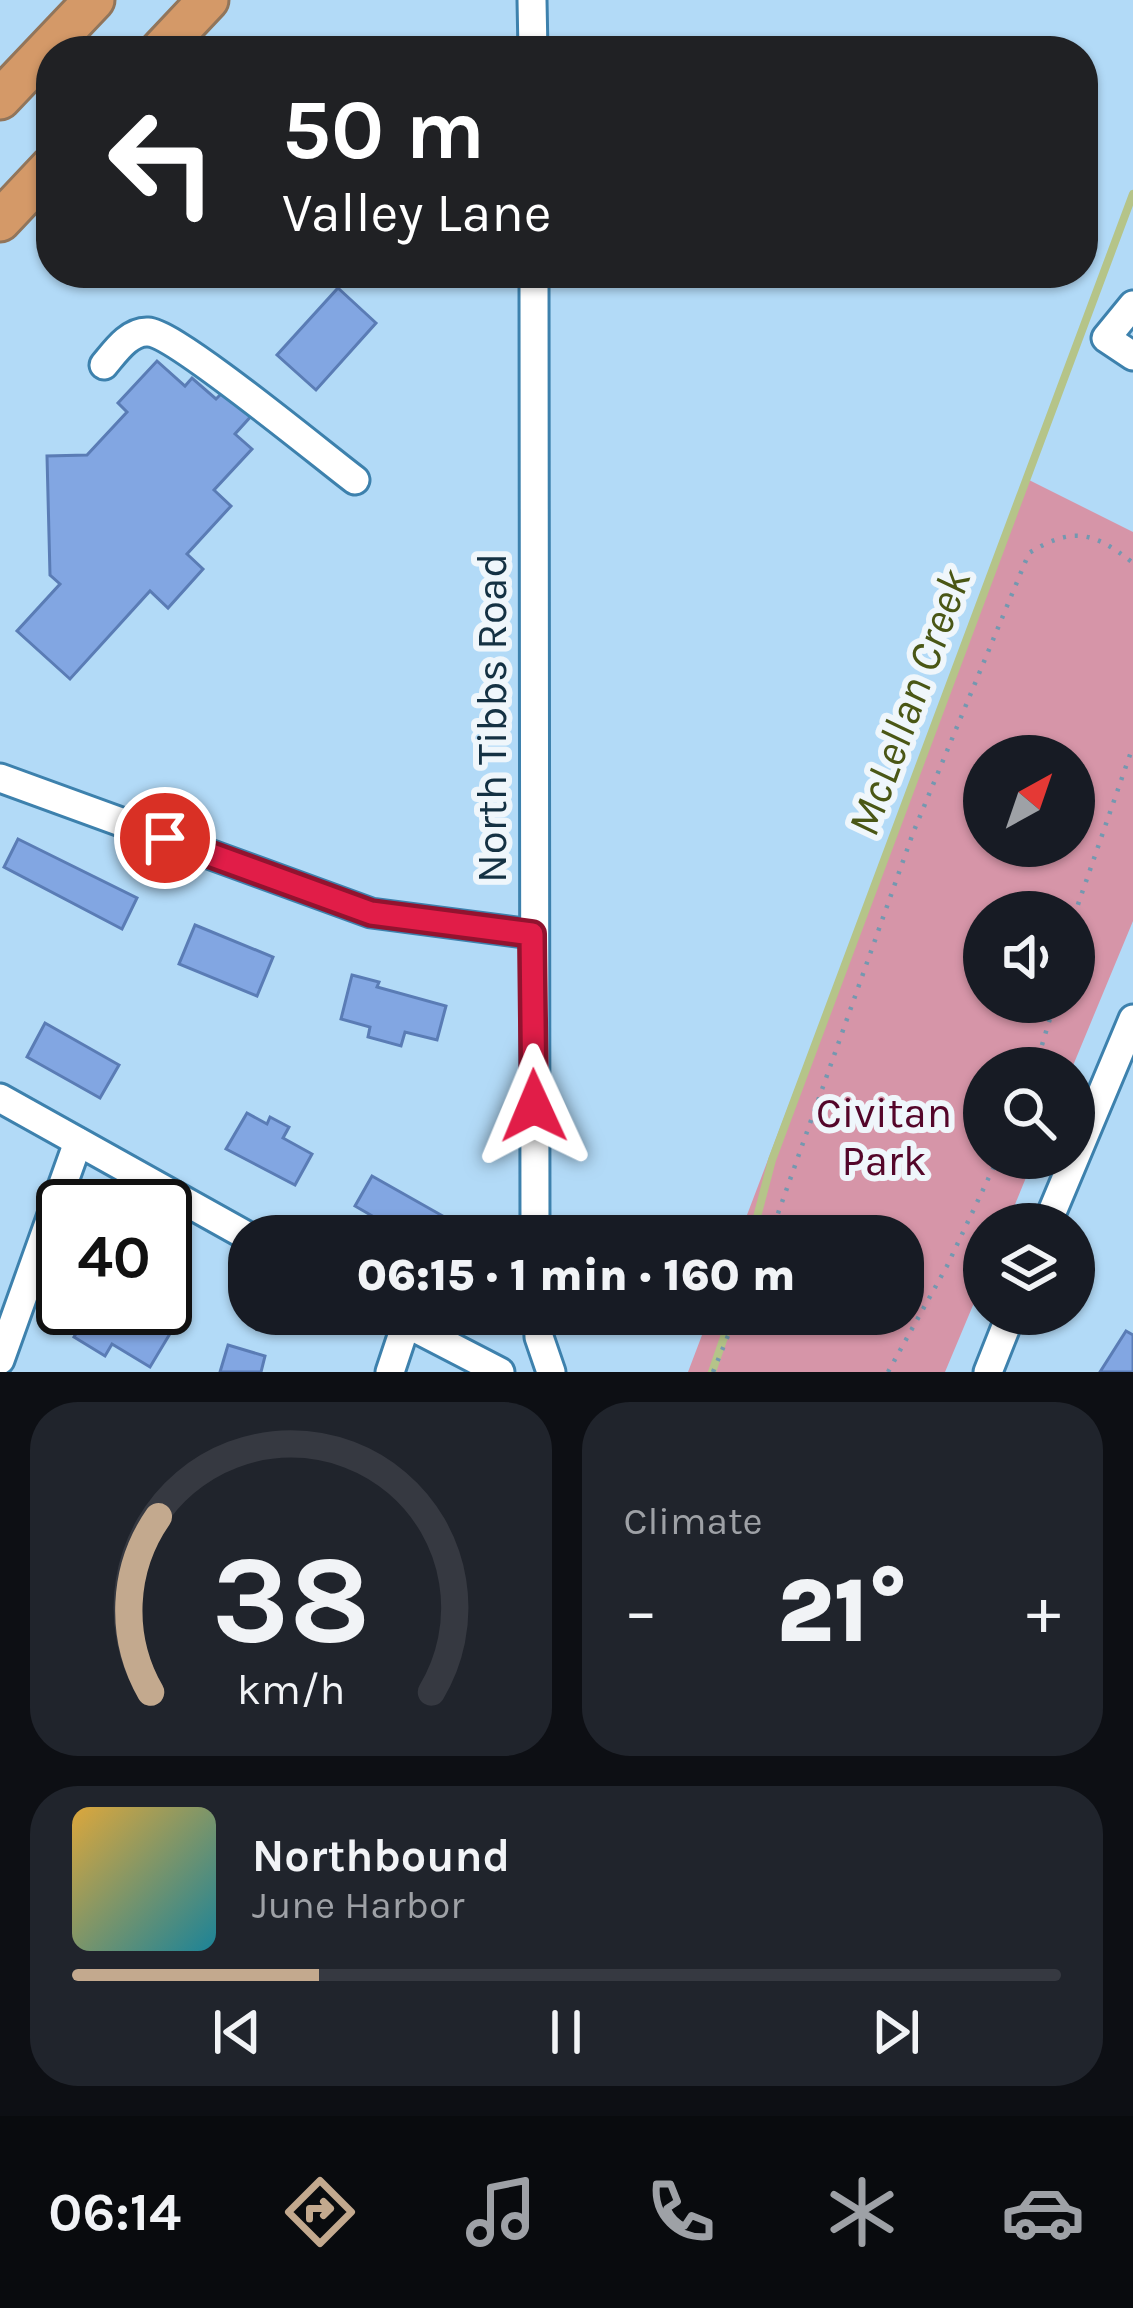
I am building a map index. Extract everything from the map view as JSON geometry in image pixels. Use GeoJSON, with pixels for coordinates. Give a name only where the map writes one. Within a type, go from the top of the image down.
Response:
{"type":"FeatureCollection","features":[{"type":"Feature","properties":{"kind":"highway"},"geometry":{"type":"LineString","coordinates":[[60,36],[94,0]]}},
{"type":"Feature","properties":{"kind":"highway"},"geometry":{"type":"LineString","coordinates":[[174,36],[208,0]]}},
{"type":"Feature","properties":{"kind":"highway"},"geometry":{"type":"LineString","coordinates":[[0,99],[36,61]]}},
{"type":"Feature","properties":{"kind":"highway"},"geometry":{"type":"LineString","coordinates":[[0,221],[36,182]]}},
{"type":"Feature","properties":{"kind":"street"},"geometry":{"type":"LineString","coordinates":[[532,0],[532,36]]}},
{"type":"Feature","properties":{"kind":"street","name":"North Tibbs Road"},"geometry":{"type":"LineString","coordinates":[[534,288],[535,1215]]}},
{"type":"Feature","properties":{"kind":"street"},"geometry":{"type":"LineString","coordinates":[[1133,305],[1106,338],[1133,356]]}},
{"type":"Feature","properties":{"kind":"street"},"geometry":{"type":"LineString","coordinates":[[104,365],[130,338],[154,332],[185,350],[355,480]]}},
{"type":"Feature","properties":{"kind":"street"},"geometry":{"type":"LineString","coordinates":[[0,778],[371,913],[532,934]]}},
{"type":"Feature","properties":{"kind":"street"},"geometry":{"type":"LineString","coordinates":[[1056,1203],[1133,1019]]}},
{"type":"Feature","properties":{"kind":"street"},"geometry":{"type":"LineString","coordinates":[[0,1098],[228,1225]]}},
{"type":"Feature","properties":{"kind":"street"},"geometry":{"type":"LineString","coordinates":[[0,1360],[78,1142]]}},
{"type":"Feature","properties":{"kind":"street"},"geometry":{"type":"LineString","coordinates":[[390,1372],[395,1335]]}},
{"type":"Feature","properties":{"kind":"street"},"geometry":{"type":"LineString","coordinates":[[428,1335],[500,1372]]}},
{"type":"Feature","properties":{"kind":"street"},"geometry":{"type":"LineString","coordinates":[[539,1335],[550,1372]]}},
{"type":"Feature","properties":{"kind":"street"},"geometry":{"type":"LineString","coordinates":[[988,1372],[1003,1335]]}},
{"type":"Feature","properties":{"kind":"path"},"geometry":{"type":"LineString","coordinates":[[777,1215],[913,833],[1029,554],[1053,538],[1097,537],[1132,561]]}},
{"type":"Feature","properties":{"kind":"path"},"geometry":{"type":"LineString","coordinates":[[1083,891],[1133,746]]}},
{"type":"Feature","properties":{"kind":"path"},"geometry":{"type":"LineString","coordinates":[[888,1372],[988,1179]]}},
{"type":"Feature","properties":{"kind":"path"},"geometry":{"type":"LineString","coordinates":[[713,1372],[728,1335]]}},
{"type":"Feature","properties":{"kind":"green space","name":"Civitan Park"},"geometry":{"type":"Polygon","coordinates":[[[1027,479],[1133,532],[1133,921],[1095,1013],[1095,891],[963,891],[963,1023],[1091,1023],[1081,1047],[963,1047],[963,1179],[1025,1179],[1016,1203],[963,1203],[963,1329],[945,1372],[688,1372],[702,1335],[924,1335],[924,1215],[747,1215],[1027,479]]]}},
{"type":"Feature","properties":{"kind":"building"},"geometry":{"type":"Polygon","coordinates":[[[338,288],[376,323],[316,390],[277,355],[338,288]]]}},
{"type":"Feature","properties":{"kind":"building"},"geometry":{"type":"Polygon","coordinates":[[[157,361],[185,386],[192,378],[216,399],[226,389],[253,414],[235,434],[252,449],[214,490],[231,506],[187,554],[203,569],[168,608],[150,591],[70,679],[17,631],[60,584],[50,575],[47,456],[87,455],[127,412],[118,403],[157,361]]]}},
{"type":"Feature","properties":{"kind":"building"},"geometry":{"type":"Polygon","coordinates":[[[18,839],[137,898],[122,929],[4,867],[18,839]]]}},
{"type":"Feature","properties":{"kind":"building"},"geometry":{"type":"Polygon","coordinates":[[[195,925],[273,957],[257,996],[179,964],[195,925]]]}},
{"type":"Feature","properties":{"kind":"building"},"geometry":{"type":"Polygon","coordinates":[[[352,975],[446,1006],[437,1040],[405,1032],[401,1046],[368,1037],[370,1027],[341,1019],[352,975]]]}},
{"type":"Feature","properties":{"kind":"building"},"geometry":{"type":"Polygon","coordinates":[[[45,1023],[119,1065],[100,1098],[27,1057],[45,1023]]]}},
{"type":"Feature","properties":{"kind":"building"},"geometry":{"type":"Polygon","coordinates":[[[247,1113],[267,1124],[270,1117],[289,1127],[283,1138],[312,1154],[295,1185],[226,1149],[247,1113]]]}},
{"type":"Feature","properties":{"kind":"building"},"geometry":{"type":"Polygon","coordinates":[[[372,1176],[441,1215],[371,1215],[355,1206],[372,1176]]]}},
{"type":"Feature","properties":{"kind":"building"},"geometry":{"type":"Polygon","coordinates":[[[1126,1331],[1133,1335],[1133,1372],[1100,1372],[1126,1331]]]}},
{"type":"Feature","properties":{"kind":"building"},"geometry":{"type":"Polygon","coordinates":[[[169,1335],[150,1367],[112,1344],[105,1356],[74,1337],[169,1335]]]}},
{"type":"Feature","properties":{"kind":"building"},"geometry":{"type":"Polygon","coordinates":[[[228,1345],[265,1356],[261,1372],[220,1372],[228,1345]]]}},
{"type":"Feature","properties":{"kind":"waterway","name":"McLellan Creek"},"geometry":{"type":"LineString","coordinates":[[1098,288],[1133,194]]}},
{"type":"Feature","properties":{"kind":"waterway","name":"McLellan Creek"},"geometry":{"type":"LineString","coordinates":[[758,1215],[772,1160],[1098,288]]}},
{"type":"Feature","properties":{"kind":"waterway","name":"McLellan Creek"},"geometry":{"type":"LineString","coordinates":[[712,1372],[725,1335]]}},
{"type":"Feature","properties":{"kind":"route"},"geometry":{"type":"LineString","coordinates":[[165,838],[371,913],[532,934],[534,1106]]}}]}
